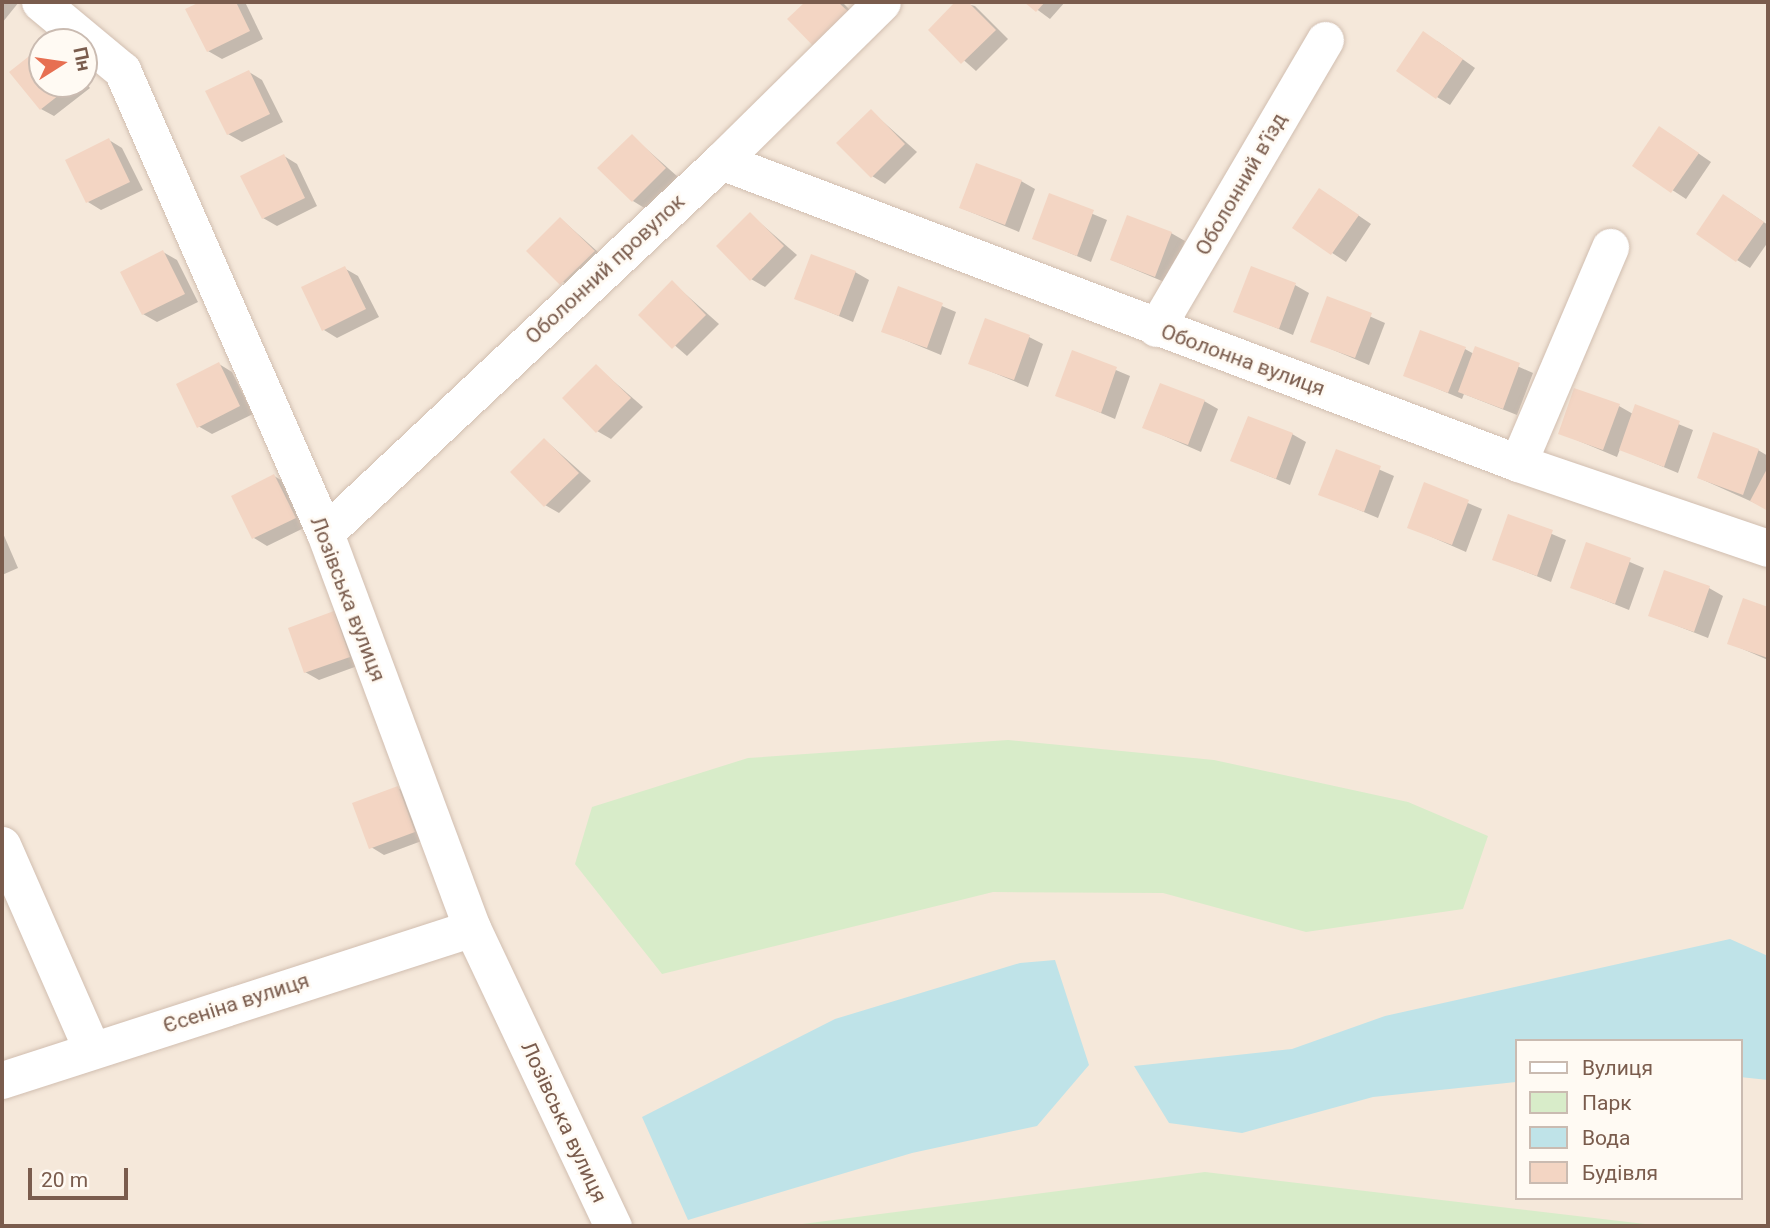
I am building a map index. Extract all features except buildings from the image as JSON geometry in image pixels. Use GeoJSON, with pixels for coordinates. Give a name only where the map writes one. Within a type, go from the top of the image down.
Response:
{"type":"FeatureCollection","features":[{"type":"Feature","properties":{"kind":"street","name":"Лозівська вулиця"},"geometry":{"type":"LineString","coordinates":[[40,2],[122,70],[325,533],[472,928],[613,1226]]}},
{"type":"Feature","properties":{"kind":"street","name":"Оболонний провулок"},"geometry":{"type":"LineString","coordinates":[[325,533],[721,160],[882,2]]}},
{"type":"Feature","properties":{"kind":"street","name":"Оболонний в’їзд"},"geometry":{"type":"LineString","coordinates":[[1157,328],[1325,40]]}},
{"type":"Feature","properties":{"kind":"street","name":"Оболонна вулиця"},"geometry":{"type":"LineString","coordinates":[[721,160],[1518,463],[1768,548]]}},
{"type":"Feature","properties":{"kind":"street"},"geometry":{"type":"LineString","coordinates":[[1518,463],[1610,247]]}},
{"type":"Feature","properties":{"kind":"street"},"geometry":{"type":"LineString","coordinates":[[2,845],[92,1050]]}},
{"type":"Feature","properties":{"kind":"street","name":"Єсеніна вулиця"},"geometry":{"type":"LineString","coordinates":[[2,1080],[472,928]]}},
{"type":"Feature","properties":{"kind":"shaded area"},"geometry":{"type":"Polygon","coordinates":[[[2,2],[1768,2],[1768,1226],[2,1226],[2,2]]]}},
{"type":"Feature","properties":{"kind":"green space"},"geometry":{"type":"Polygon","coordinates":[[[1008,740],[1214,760],[1408,802],[1488,836],[1463,909],[1306,932],[1163,893],[993,892],[662,974],[575,864],[592,807],[748,758],[1008,740]]]}},
{"type":"Feature","properties":{"kind":"green space"},"geometry":{"type":"Polygon","coordinates":[[[1205,1172],[1662,1226],[787,1226],[1205,1172]]]}},
{"type":"Feature","properties":{"kind":"water"},"geometry":{"type":"Polygon","coordinates":[[[1730,939],[1768,956],[1768,1080],[1742,1077],[1742,1039],[1514,1039],[1514,1082],[1373,1097],[1242,1133],[1169,1123],[1134,1066],[1292,1049],[1385,1016],[1730,939]]]}},
{"type":"Feature","properties":{"kind":"water"},"geometry":{"type":"Polygon","coordinates":[[[1055,960],[1089,1065],[1037,1126],[912,1153],[688,1220],[642,1117],[835,1019],[1020,963],[1055,960]]]}}]}
